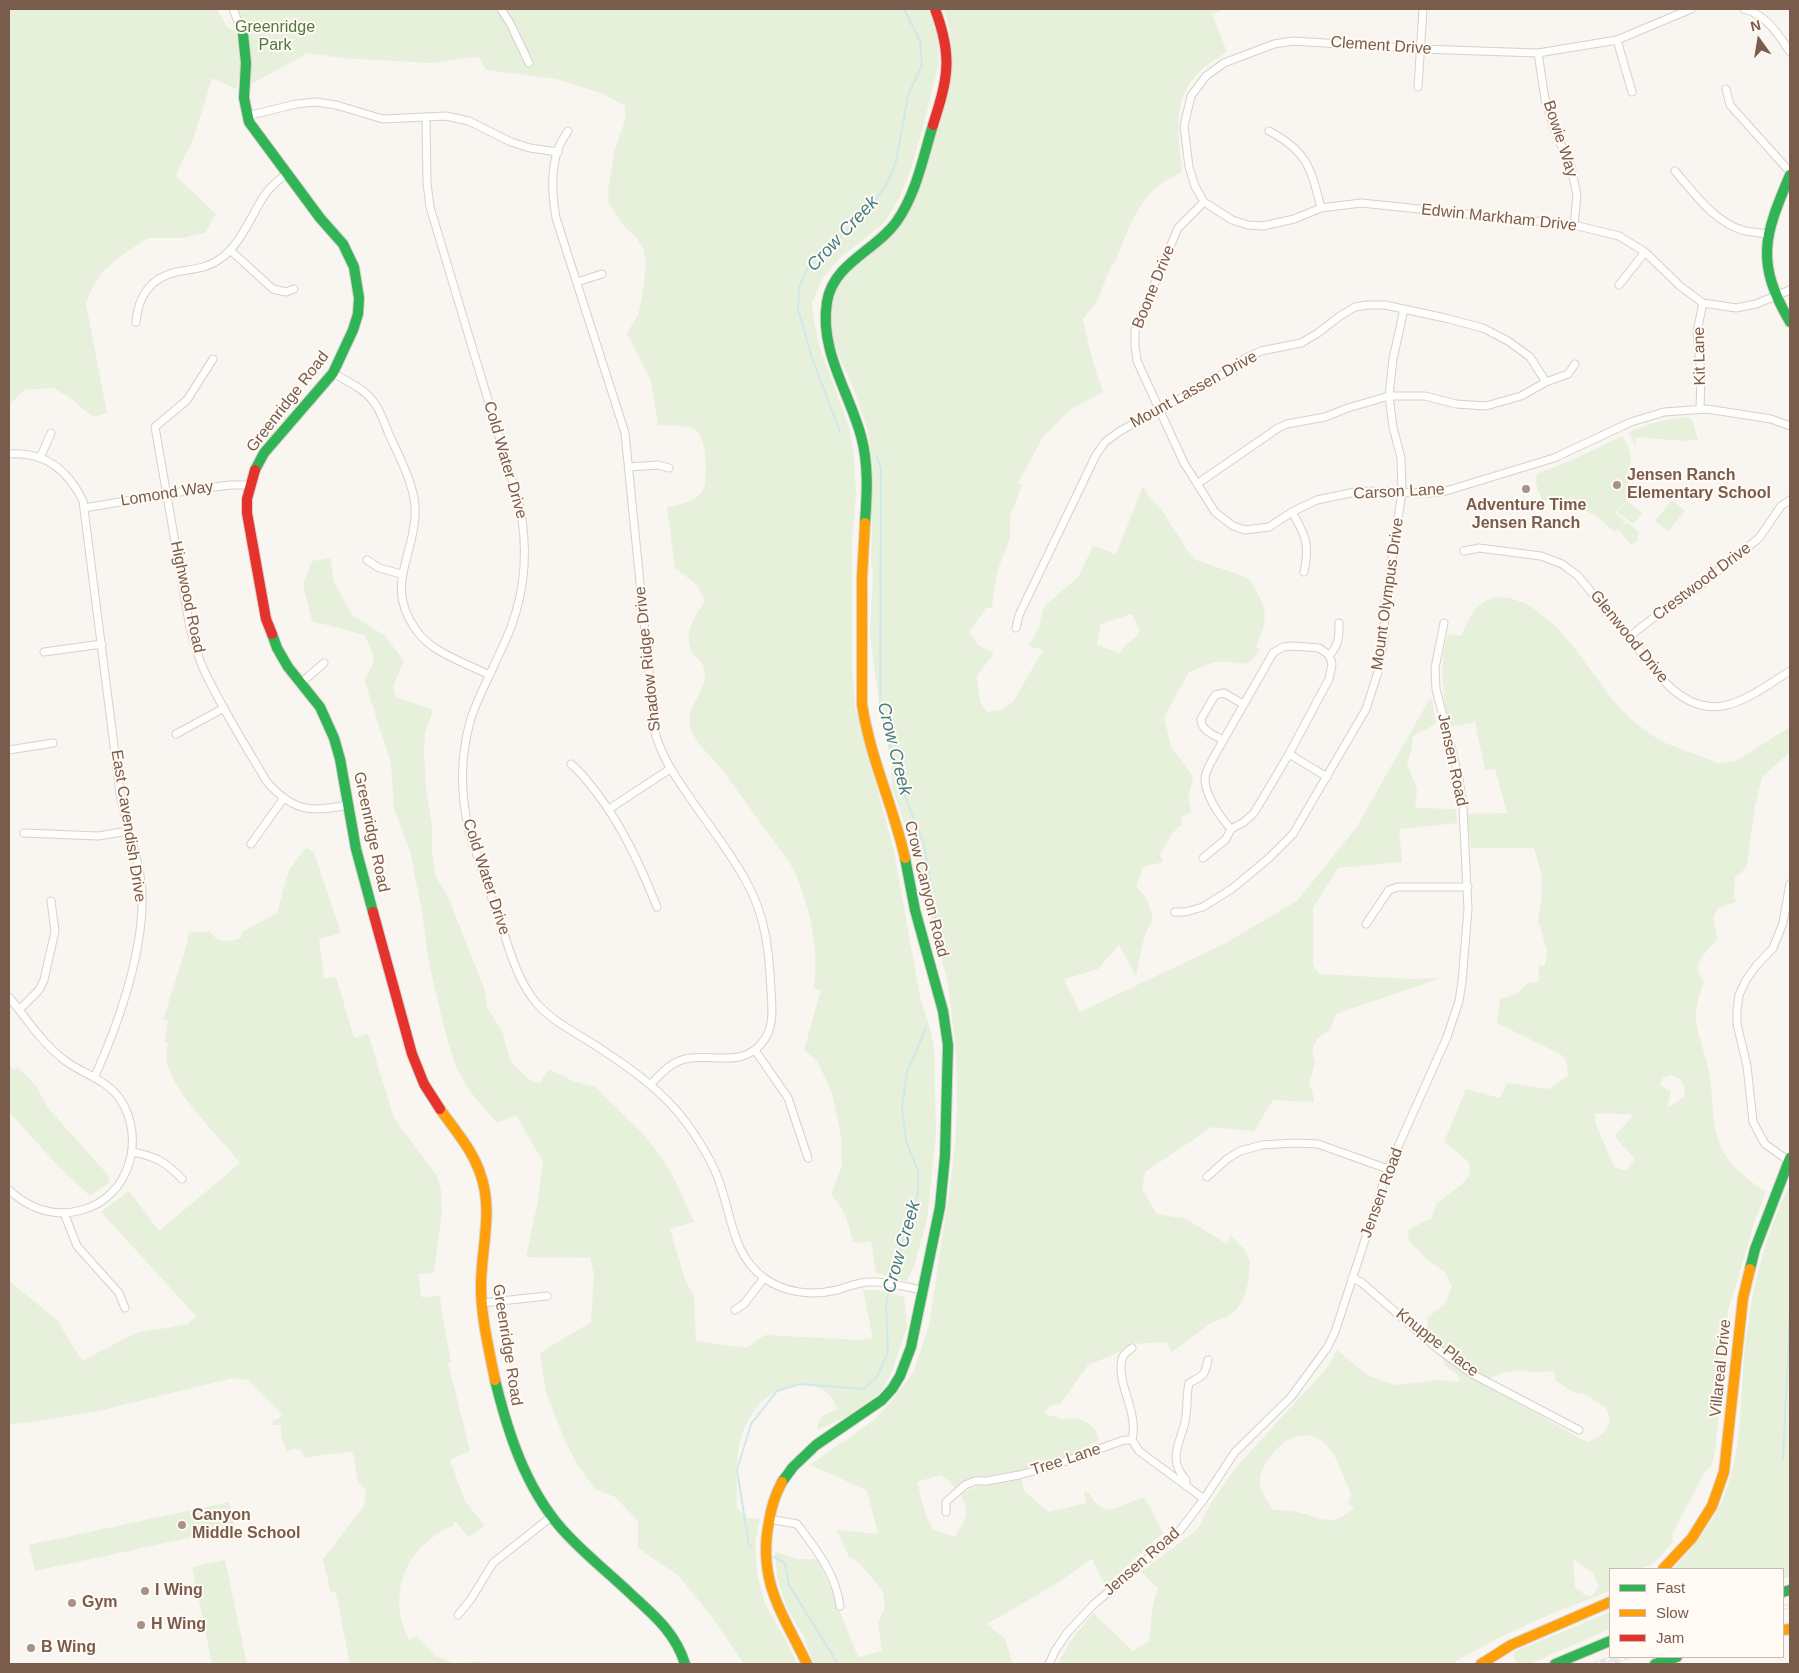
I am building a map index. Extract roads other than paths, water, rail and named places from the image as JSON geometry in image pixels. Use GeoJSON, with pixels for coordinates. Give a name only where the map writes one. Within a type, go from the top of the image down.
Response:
{"type":"FeatureCollection","features":[{"type":"Feature","properties":{"kind":"main road","name":"Crow Canyon Road"},"geometry":{"type":"LineString","coordinates":[[807,1664],[775,1600],[768,1581],[765,1558],[766,1534],[775,1497],[784,1479],[806,1453],[882,1400],[902,1375],[906,1364],[940,1204],[944,1169],[948,1047],[941,1007],[914,907],[906,856],[883,790],[863,712],[862,568],[866,460],[863,440],[856,416],[828,345],[824,326],[828,296],[836,279],[847,264],[888,232],[904,210],[914,188],[946,74],[947,50],[942,27],[935,9]]}},
{"type":"Feature","properties":{"kind":"main road","name":"Greenridge Road"},"geometry":{"type":"LineString","coordinates":[[243,34],[246,63],[244,98],[247,116],[254,130],[286,174],[343,244],[354,267],[358,281],[359,298],[358,314],[347,346],[333,373],[308,404],[264,452],[253,474],[247,512],[266,619],[282,657],[320,706],[334,738],[340,759],[356,850],[416,1067],[433,1100],[476,1162],[484,1185],[487,1214],[482,1275],[482,1303],[498,1394],[508,1427],[527,1475],[551,1517],[578,1545],[658,1619],[675,1639],[685,1664]]}},
{"type":"Feature","properties":{"kind":"main road"},"geometry":{"type":"LineString","coordinates":[[1790,173],[1768,234],[1766,252],[1767,270],[1776,297],[1790,322]]}},
{"type":"Feature","properties":{"kind":"main road","name":"Villareal Drive"},"geometry":{"type":"LineString","coordinates":[[1665,1568],[1692,1538],[1712,1506],[1724,1472],[1743,1298],[1754,1250],[1789,1160]]}},
{"type":"Feature","properties":{"kind":"main road"},"geometry":{"type":"LineString","coordinates":[[1481,1664],[1510,1646],[1609,1602]]}},
{"type":"Feature","properties":{"kind":"main road"},"geometry":{"type":"LineString","coordinates":[[1555,1664],[1609,1640]]}},
{"type":"Feature","properties":{"kind":"main road"},"geometry":{"type":"LineString","coordinates":[[1655,1664],[1674,1658]]}},
{"type":"Feature","properties":{"kind":"street","name":"Greenridge Road"},"geometry":{"type":"LineString","coordinates":[[232,9],[243,34]]}},
{"type":"Feature","properties":{"kind":"street"},"geometry":{"type":"LineString","coordinates":[[501,9],[511,25],[529,63]]}},
{"type":"Feature","properties":{"kind":"street"},"geometry":{"type":"LineString","coordinates":[[1418,87],[1423,9]]}},
{"type":"Feature","properties":{"kind":"street","name":"Clement Drive"},"geometry":{"type":"LineString","coordinates":[[1204,202],[1195,186],[1189,167],[1184,126],[1191,96],[1206,76],[1224,62],[1274,44],[1293,40],[1420,49],[1538,53],[1617,40],[1691,9]]}},
{"type":"Feature","properties":{"kind":"street"},"geometry":{"type":"LineString","coordinates":[[1744,9],[1750,10],[1772,25],[1790,52]]}},
{"type":"Feature","properties":{"kind":"street"},"geometry":{"type":"LineString","coordinates":[[1617,40],[1632,92]]}},
{"type":"Feature","properties":{"kind":"street","name":"Bowie Way"},"geometry":{"type":"LineString","coordinates":[[1538,53],[1548,109],[1571,167],[1576,195],[1574,225]]}},
{"type":"Feature","properties":{"kind":"street"},"geometry":{"type":"LineString","coordinates":[[1726,89],[1730,106],[1790,173]]}},
{"type":"Feature","properties":{"kind":"street"},"geometry":{"type":"LineString","coordinates":[[247,116],[296,104],[316,102],[336,105],[383,119],[446,116],[469,121],[511,142],[530,148],[558,152]]}},
{"type":"Feature","properties":{"kind":"street","name":"Cold Water Drive"},"geometry":{"type":"LineString","coordinates":[[426,117],[427,183],[430,207],[519,502],[524,530],[524,567],[521,594],[510,628],[476,702],[466,736],[462,764],[462,791],[469,831],[517,970],[528,993],[550,1016],[625,1064],[650,1085],[687,1124],[709,1158],[724,1197],[736,1242],[742,1254],[764,1278],[788,1289],[808,1293],[825,1292],[868,1282],[886,1283],[922,1290]]}},
{"type":"Feature","properties":{"kind":"street","name":"Shadow Ridge Drive"},"geometry":{"type":"LineString","coordinates":[[568,131],[562,139],[558,152],[552,199],[556,218],[625,433],[653,718],[659,746],[670,768],[748,884],[761,918],[769,952],[772,1016],[768,1035],[754,1050]]}},
{"type":"Feature","properties":{"kind":"street"},"geometry":{"type":"LineString","coordinates":[[1269,131],[1284,139],[1300,152],[1314,177],[1321,208]]}},
{"type":"Feature","properties":{"kind":"street"},"geometry":{"type":"LineString","coordinates":[[1675,171],[1722,221],[1743,230],[1768,234]]}},
{"type":"Feature","properties":{"kind":"street"},"geometry":{"type":"LineString","coordinates":[[136,322],[137,307],[153,284],[170,274],[212,264],[230,250],[267,192],[286,174]]}},
{"type":"Feature","properties":{"kind":"street","name":"Edwin Markham Drive"},"geometry":{"type":"LineString","coordinates":[[1204,202],[1232,220],[1263,226],[1286,221],[1321,208],[1361,203],[1574,225],[1619,236],[1645,252],[1680,286],[1703,303],[1736,308],[1756,304],[1790,290]]}},
{"type":"Feature","properties":{"kind":"street","name":"Boone Drive"},"geometry":{"type":"LineString","coordinates":[[1184,463],[1137,361],[1135,330],[1178,228],[1204,202]]}},
{"type":"Feature","properties":{"kind":"street"},"geometry":{"type":"LineString","coordinates":[[230,250],[273,289],[286,292],[294,289]]}},
{"type":"Feature","properties":{"kind":"street"},"geometry":{"type":"LineString","coordinates":[[1619,286],[1645,252]]}},
{"type":"Feature","properties":{"kind":"street"},"geometry":{"type":"LineString","coordinates":[[577,282],[602,274]]}},
{"type":"Feature","properties":{"kind":"street","name":"Kit Lane"},"geometry":{"type":"LineString","coordinates":[[1700,409],[1701,374],[1697,331],[1703,303]]}},
{"type":"Feature","properties":{"kind":"street","name":"Mount Lassen Drive"},"geometry":{"type":"LineString","coordinates":[[1016,628],[1019,615],[1096,455],[1105,442],[1120,431],[1211,382],[1246,358],[1261,352],[1301,343],[1355,307],[1367,305],[1404,309],[1483,328],[1508,341],[1530,357],[1546,382]]}},
{"type":"Feature","properties":{"kind":"street","name":"Mount Olympus Drive"},"geometry":{"type":"LineString","coordinates":[[1175,912],[1185,912],[1203,907],[1232,888],[1269,858],[1293,834],[1366,709],[1378,672],[1384,640],[1385,604],[1402,493],[1401,458],[1389,396],[1393,359],[1404,309]]}},
{"type":"Feature","properties":{"kind":"street","name":"Highwood Road"},"geometry":{"type":"LineString","coordinates":[[213,359],[187,400],[155,427],[190,628],[202,667],[267,782],[283,799],[297,806],[313,810],[347,805]]}},
{"type":"Feature","properties":{"kind":"street"},"geometry":{"type":"LineString","coordinates":[[1197,484],[1278,428],[1287,424],[1325,417],[1389,396],[1425,396],[1456,404],[1486,406],[1520,396],[1546,382],[1568,374],[1575,364]]}},
{"type":"Feature","properties":{"kind":"street"},"geometry":{"type":"LineString","coordinates":[[333,373],[351,383],[374,401],[412,489],[415,503],[414,526],[401,574],[401,593],[408,618],[429,644],[489,675]]}},
{"type":"Feature","properties":{"kind":"street"},"geometry":{"type":"LineString","coordinates":[[1700,409],[1771,419],[1790,426]]}},
{"type":"Feature","properties":{"kind":"street","name":"Carson Lane"},"geometry":{"type":"LineString","coordinates":[[1184,463],[1216,512],[1233,526],[1246,530],[1269,527],[1292,512],[1317,500],[1360,491],[1430,493],[1446,491],[1554,458],[1651,414],[1700,409]]}},
{"type":"Feature","properties":{"kind":"street"},"geometry":{"type":"LineString","coordinates":[[9,454],[23,454],[40,458],[51,433]]}},
{"type":"Feature","properties":{"kind":"street","name":"East Cavendish Drive"},"geometry":{"type":"LineString","coordinates":[[40,458],[57,467],[73,482],[83,501],[120,793],[142,893],[140,936],[137,953],[111,1040],[94,1078]]}},
{"type":"Feature","properties":{"kind":"street"},"geometry":{"type":"LineString","coordinates":[[629,467],[658,465],[669,468]]}},
{"type":"Feature","properties":{"kind":"street","name":"Lomond Way"},"geometry":{"type":"LineString","coordinates":[[84,508],[230,485],[250,486]]}},
{"type":"Feature","properties":{"kind":"street","name":"Crestwood Drive"},"geometry":{"type":"LineString","coordinates":[[1629,638],[1671,604],[1693,591],[1759,538],[1781,506],[1790,500]]}},
{"type":"Feature","properties":{"kind":"street"},"geometry":{"type":"LineString","coordinates":[[1292,512],[1304,534],[1307,544],[1308,554],[1304,572]]}},
{"type":"Feature","properties":{"kind":"street","name":"Glenwood Drive"},"geometry":{"type":"LineString","coordinates":[[1464,551],[1480,548],[1518,552],[1541,556],[1562,564],[1578,576],[1661,678],[1677,694],[1701,706],[1718,707],[1732,705],[1752,696],[1790,671]]}},
{"type":"Feature","properties":{"kind":"street"},"geometry":{"type":"LineString","coordinates":[[366,560],[379,568],[401,574]]}},
{"type":"Feature","properties":{"kind":"street"},"geometry":{"type":"LineString","coordinates":[[1329,656],[1336,649],[1339,640],[1339,623]]}},
{"type":"Feature","properties":{"kind":"street","name":"Jensen Road"},"geometry":{"type":"LineString","coordinates":[[1049,1664],[1067,1633],[1093,1605],[1178,1533],[1204,1499],[1235,1452],[1291,1397],[1327,1348],[1335,1332],[1388,1170],[1447,1037],[1459,1001],[1462,982],[1468,886],[1459,778],[1436,689],[1435,668],[1444,623]]}},
{"type":"Feature","properties":{"kind":"street"},"geometry":{"type":"LineString","coordinates":[[44,652],[102,644]]}},
{"type":"Feature","properties":{"kind":"street"},"geometry":{"type":"LineString","coordinates":[[1203,858],[1226,838],[1231,829],[1244,822],[1254,813],[1289,754],[1329,679],[1332,664],[1329,656],[1319,648],[1283,647],[1273,653],[1211,762],[1205,777],[1207,790],[1219,816],[1231,829]]}},
{"type":"Feature","properties":{"kind":"street"},"geometry":{"type":"LineString","coordinates":[[301,683],[324,664]]}},
{"type":"Feature","properties":{"kind":"street"},"geometry":{"type":"LineString","coordinates":[[1223,740],[1204,729],[1201,720],[1215,695],[1224,693],[1243,704]]}},
{"type":"Feature","properties":{"kind":"street"},"geometry":{"type":"LineString","coordinates":[[176,734],[224,708]]}},
{"type":"Feature","properties":{"kind":"street"},"geometry":{"type":"LineString","coordinates":[[9,750],[53,743]]}},
{"type":"Feature","properties":{"kind":"street"},"geometry":{"type":"LineString","coordinates":[[1289,754],[1327,777]]}},
{"type":"Feature","properties":{"kind":"street"},"geometry":{"type":"LineString","coordinates":[[571,764],[580,771],[609,809],[637,858],[657,907]]}},
{"type":"Feature","properties":{"kind":"street"},"geometry":{"type":"LineString","coordinates":[[609,809],[670,768]]}},
{"type":"Feature","properties":{"kind":"street"},"geometry":{"type":"LineString","coordinates":[[251,844],[283,799]]}},
{"type":"Feature","properties":{"kind":"street"},"geometry":{"type":"LineString","coordinates":[[24,833],[98,836],[128,831]]}},
{"type":"Feature","properties":{"kind":"street"},"geometry":{"type":"LineString","coordinates":[[1789,1160],[1765,1144],[1753,1122],[1747,1066],[1737,1024],[1737,1010],[1739,995],[1746,980],[1773,948],[1783,923],[1790,884]]}},
{"type":"Feature","properties":{"kind":"street"},"geometry":{"type":"LineString","coordinates":[[1366,924],[1389,890],[1398,887],[1468,886]]}},
{"type":"Feature","properties":{"kind":"street"},"geometry":{"type":"LineString","coordinates":[[19,1010],[36,994],[44,980],[54,939],[55,923],[51,902]]}},
{"type":"Feature","properties":{"kind":"street"},"geometry":{"type":"LineString","coordinates":[[9,997],[53,1051],[68,1063],[112,1091],[123,1104],[132,1126],[132,1152],[128,1168],[121,1182],[98,1204],[83,1210],[64,1213],[38,1210],[9,1190]]}},
{"type":"Feature","properties":{"kind":"street"},"geometry":{"type":"LineString","coordinates":[[650,1085],[667,1068],[678,1062],[690,1058],[731,1059],[741,1057],[754,1050],[788,1098],[808,1158]]}},
{"type":"Feature","properties":{"kind":"street"},"geometry":{"type":"LineString","coordinates":[[1208,1177],[1227,1159],[1240,1151],[1262,1144],[1318,1144],[1388,1170]]}},
{"type":"Feature","properties":{"kind":"street"},"geometry":{"type":"LineString","coordinates":[[132,1152],[151,1156],[169,1165],[182,1179]]}},
{"type":"Feature","properties":{"kind":"street"},"geometry":{"type":"LineString","coordinates":[[64,1213],[77,1246],[119,1293],[125,1308]]}},
{"type":"Feature","properties":{"kind":"street"},"geometry":{"type":"LineString","coordinates":[[735,1310],[744,1304],[764,1278]]}},
{"type":"Feature","properties":{"kind":"street","name":"Knuppe Place"},"geometry":{"type":"LineString","coordinates":[[1352,1278],[1361,1282],[1438,1349],[1474,1375],[1580,1430]]}},
{"type":"Feature","properties":{"kind":"street"},"geometry":{"type":"LineString","coordinates":[[482,1303],[547,1296]]}},
{"type":"Feature","properties":{"kind":"street"},"geometry":{"type":"LineString","coordinates":[[1132,1348],[1124,1355],[1122,1360],[1123,1382],[1133,1420],[1134,1431],[1132,1440],[1139,1451],[1204,1499]]}},
{"type":"Feature","properties":{"kind":"street"},"geometry":{"type":"LineString","coordinates":[[1186,1486],[1186,1480],[1181,1474],[1176,1460],[1176,1448],[1185,1421],[1189,1383],[1200,1379],[1204,1374],[1208,1360]]}},
{"type":"Feature","properties":{"kind":"street","name":"Tree Lane"},"geometry":{"type":"LineString","coordinates":[[946,1512],[946,1502],[965,1485],[975,1481],[987,1481],[1046,1468],[1124,1440],[1132,1440]]}},
{"type":"Feature","properties":{"kind":"street"},"geometry":{"type":"LineString","coordinates":[[458,1615],[471,1599],[493,1563],[551,1517]]}},
{"type":"Feature","properties":{"kind":"street"},"geometry":{"type":"LineString","coordinates":[[769,1519],[797,1524],[822,1556],[838,1590],[840,1606]]}},
{"type":"Feature","properties":{"kind":"waterway","name":"Crow Creek"},"geometry":{"type":"LineString","coordinates":[[840,432],[812,358],[798,309],[799,288],[807,269],[868,210],[886,185],[896,162],[908,95],[922,65],[920,41],[904,9]]}},
{"type":"Feature","properties":{"kind":"waterway","name":"Crow Creek"},"geometry":{"type":"LineString","coordinates":[[877,457],[881,469],[880,705],[900,784],[924,844],[940,946]]}},
{"type":"Feature","properties":{"kind":"waterway","name":"Crow Creek"},"geometry":{"type":"LineString","coordinates":[[751,1546],[749,1545],[737,1470],[751,1424],[777,1391],[800,1384],[863,1389],[877,1377],[888,1352],[886,1305],[895,1265],[918,1193],[918,1171],[906,1141],[902,1107],[907,1072],[926,1028]]}},
{"type":"Feature","properties":{"kind":"waterway"},"geometry":{"type":"LineString","coordinates":[[1783,1459],[1790,1312]]}},
{"type":"Feature","properties":{"kind":"waterway","name":"Crow Creek"},"geometry":{"type":"LineString","coordinates":[[774,1557],[785,1563],[789,1585],[838,1664]]}},
{"type":"Feature","properties":{"kind":"railway"},"geometry":{"type":"LineString","coordinates":[[1784,1608],[1790,1606]]}},
{"type":"Feature","properties":{"kind":"railway"},"geometry":{"type":"LineString","coordinates":[[1595,1664],[1611,1658]]}},
{"type":"Feature","properties":{"kind":"railway"},"geometry":{"type":"LineString","coordinates":[[1609,1664],[1625,1658]]}},
{"type":"Feature","properties":{"kind":"place","name":"Jensen Ranch Elementary School"},"geometry":{"type":"Point","coordinates":[1617,485]}},
{"type":"Feature","properties":{"kind":"place","name":"Adventure Time Jensen Ranch"},"geometry":{"type":"Point","coordinates":[1526,489]}},
{"type":"Feature","properties":{"kind":"place","name":"Canyon Middle School"},"geometry":{"type":"Point","coordinates":[182,1525]}},
{"type":"Feature","properties":{"kind":"place","name":"I Wing"},"geometry":{"type":"Point","coordinates":[145,1591]}},
{"type":"Feature","properties":{"kind":"place","name":"Gym"},"geometry":{"type":"Point","coordinates":[72,1603]}},
{"type":"Feature","properties":{"kind":"place","name":"H Wing"},"geometry":{"type":"Point","coordinates":[141,1625]}},
{"type":"Feature","properties":{"kind":"place","name":"B Wing"},"geometry":{"type":"Point","coordinates":[31,1648]}},
{"type":"Feature","properties":{"kind":"park label","name":"Greenridge Park"},"geometry":{"type":"Point","coordinates":[275,37]}}]}
